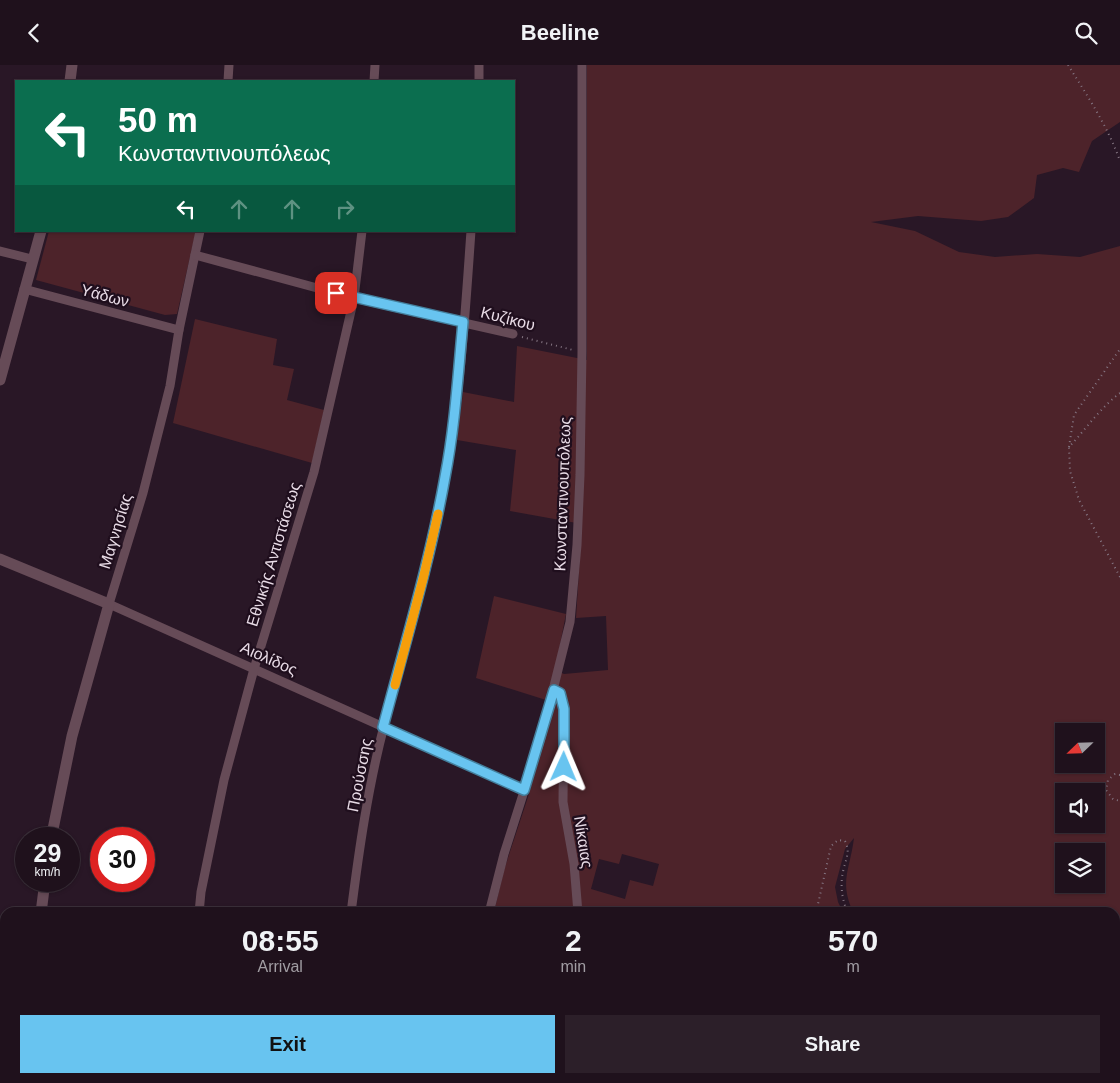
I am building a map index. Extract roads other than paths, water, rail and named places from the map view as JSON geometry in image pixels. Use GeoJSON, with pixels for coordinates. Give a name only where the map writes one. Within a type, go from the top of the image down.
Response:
{"type":"FeatureCollection","features":[{"type":"Feature","properties":{"kind":"street"},"geometry":{"type":"LineString","coordinates":[[70,80],[72,65]]}},
{"type":"Feature","properties":{"kind":"street"},"geometry":{"type":"LineString","coordinates":[[228,80],[229,65]]}},
{"type":"Feature","properties":{"kind":"street"},"geometry":{"type":"LineString","coordinates":[[374,80],[375,65]]}},
{"type":"Feature","properties":{"kind":"street"},"geometry":{"type":"LineString","coordinates":[[479,65],[479,80]]}},
{"type":"Feature","properties":{"kind":"street","name":"Κωνσταντινουπόλεως"},"geometry":{"type":"LineString","coordinates":[[491,907],[504,854],[554,690],[570,622],[577,545],[582,352],[582,65]]}},
{"type":"Feature","properties":{"kind":"street"},"geometry":{"type":"LineString","coordinates":[[0,380],[40,232]]}},
{"type":"Feature","properties":{"kind":"street","name":"Μαγνησίας"},"geometry":{"type":"LineString","coordinates":[[53,827],[72,736],[109,604],[143,493],[166,404],[178,330],[200,232]]}},
{"type":"Feature","properties":{"kind":"street","name":"Εθνικής Αντιστάσεως"},"geometry":{"type":"LineString","coordinates":[[200,907],[224,780],[254,669],[314,472],[354,298],[362,232]]}},
{"type":"Feature","properties":{"kind":"street","name":"Προύσσης"},"geometry":{"type":"LineString","coordinates":[[352,907],[364,827],[383,727],[423,579],[443,489],[456,400],[472,232]]}},
{"type":"Feature","properties":{"kind":"street"},"geometry":{"type":"LineString","coordinates":[[0,251],[32,259]]}},
{"type":"Feature","properties":{"kind":"street","name":"Κυζίκου"},"geometry":{"type":"LineString","coordinates":[[195,255],[354,298],[513,335]]}},
{"type":"Feature","properties":{"kind":"street","name":"Υάδων"},"geometry":{"type":"LineString","coordinates":[[24,289],[178,330]]}},
{"type":"Feature","properties":{"kind":"street","name":"Αιολίδος"},"geometry":{"type":"LineString","coordinates":[[0,559],[109,604],[524,790]]}},
{"type":"Feature","properties":{"kind":"street","name":"Νίκαιας"},"geometry":{"type":"LineString","coordinates":[[554,690],[560,693],[564,709],[563,802],[574,864],[578,907]]}},
{"type":"Feature","properties":{"kind":"street"},"geometry":{"type":"LineString","coordinates":[[42,907],[44,892]]}}]}
